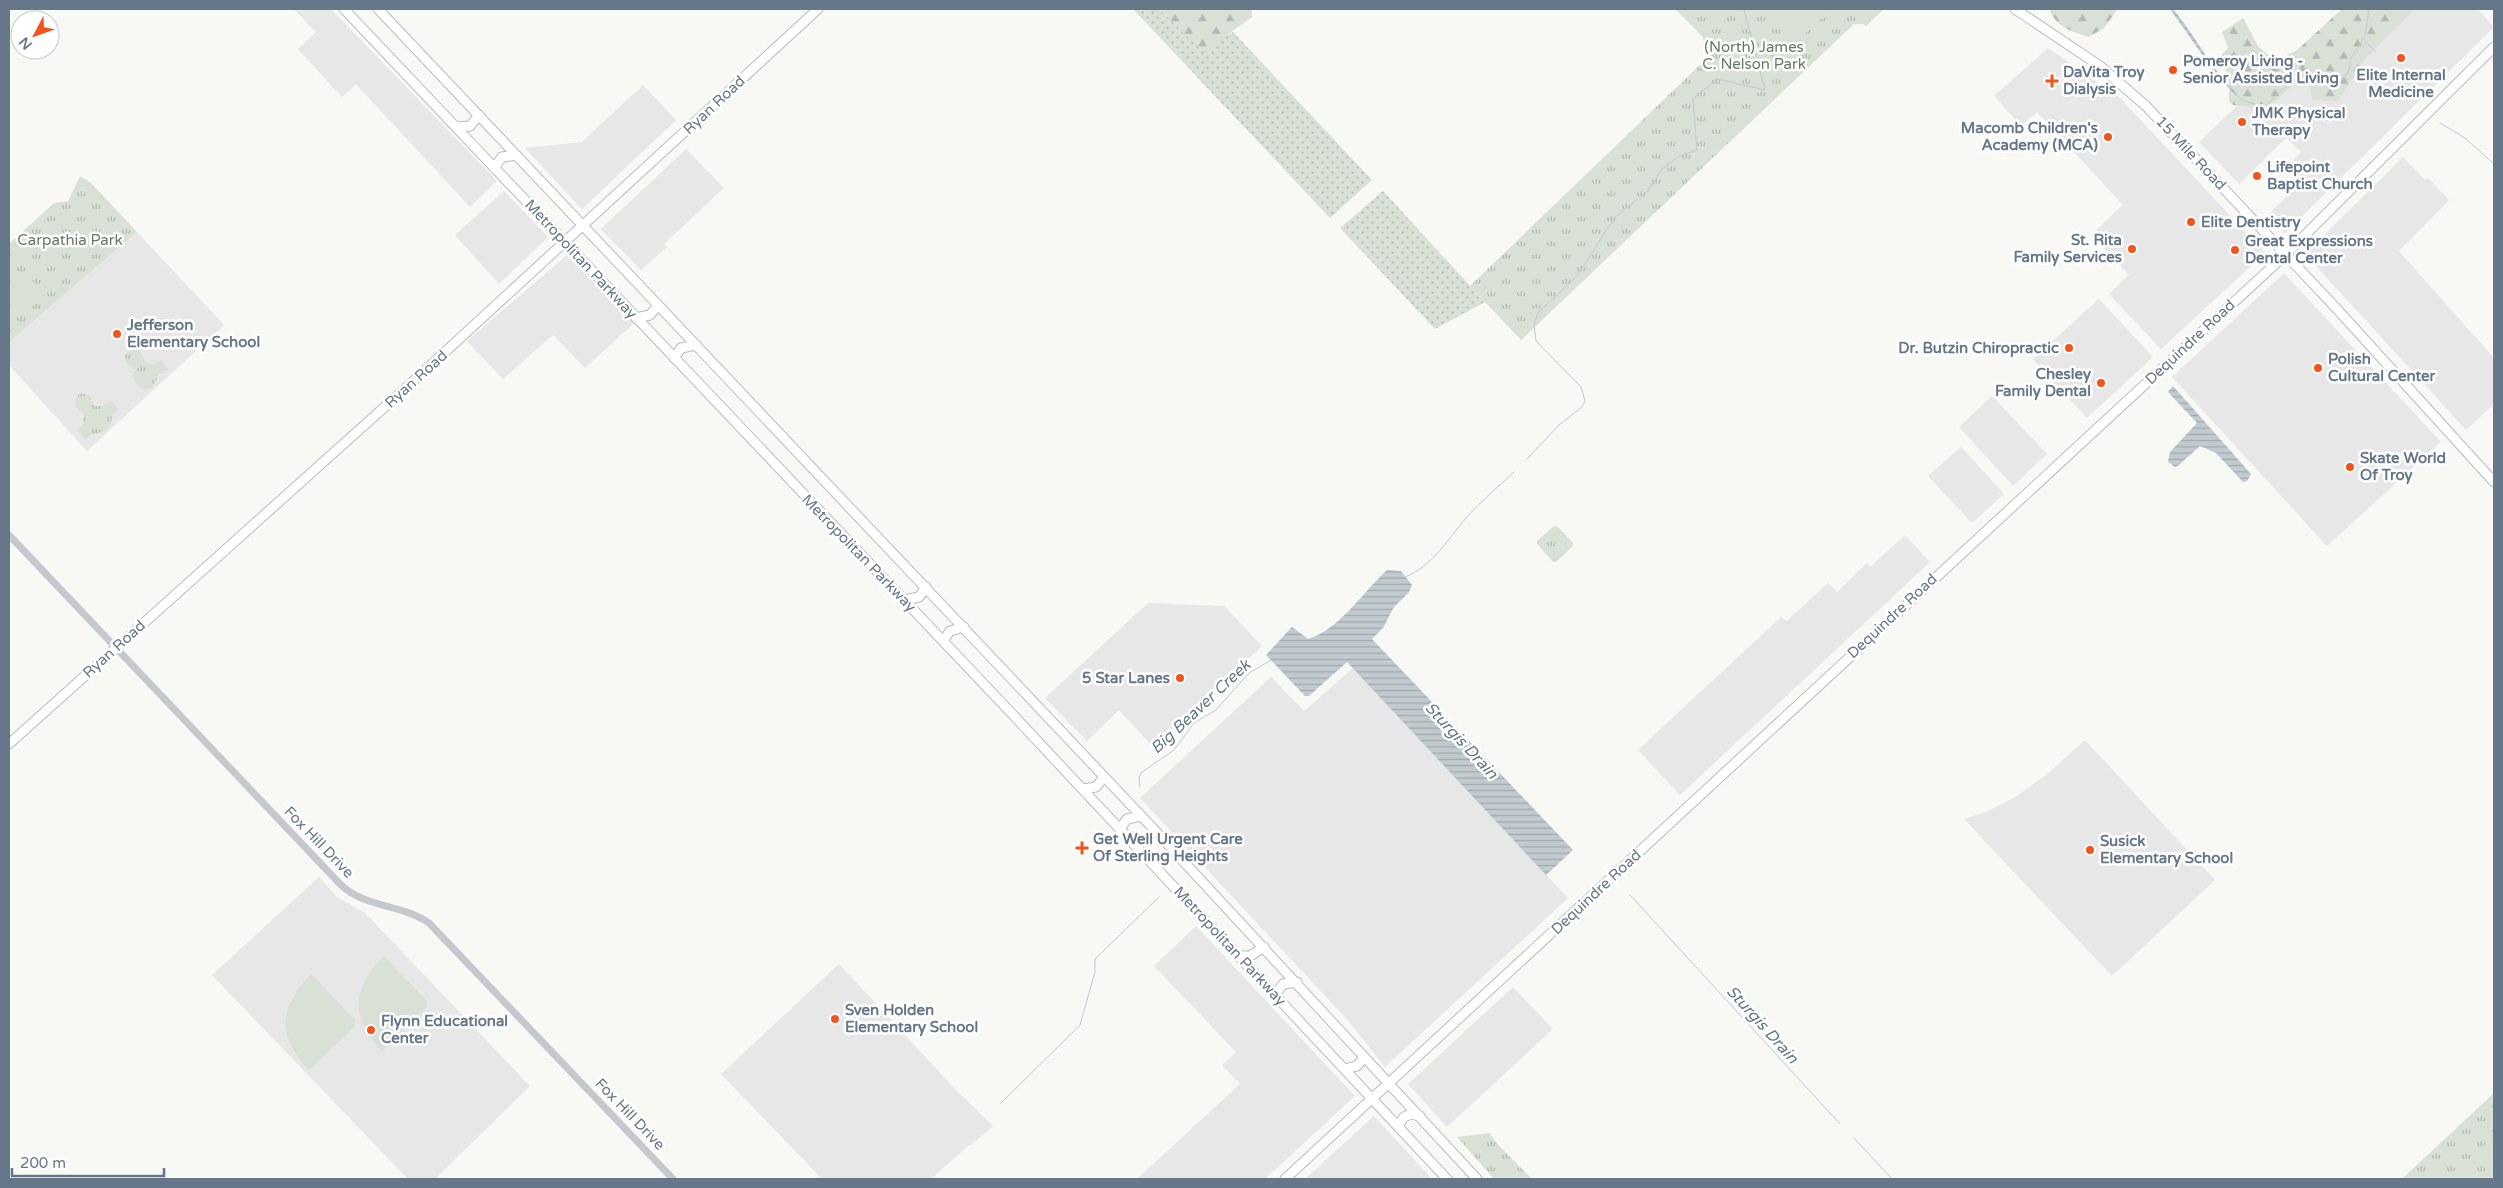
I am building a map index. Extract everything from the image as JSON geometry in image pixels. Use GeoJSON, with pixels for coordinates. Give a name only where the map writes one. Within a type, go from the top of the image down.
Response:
{"type":"FeatureCollection","features":[{"type":"Feature","properties":{"kind":"main road","name":"Metropolitan Parkway"},"geometry":{"type":"LineString","coordinates":[[344,9],[943,641],[1447,1179]]}},
{"type":"Feature","properties":{"kind":"main road","name":"Metropolitan Parkway"},"geometry":{"type":"LineString","coordinates":[[378,9],[1104,776],[1297,982],[1477,1179]]}},
{"type":"Feature","properties":{"kind":"main road","name":"Ryan Road"},"geometry":{"type":"LineString","coordinates":[[9,744],[584,226],[818,9]]}},
{"type":"Feature","properties":{"kind":"main road","name":"15 Mile Road"},"geometry":{"type":"LineString","coordinates":[[2015,9],[2100,66],[2129,90],[2286,254],[2494,482]]}},
{"type":"Feature","properties":{"kind":"main road","name":"Dequindre Road"},"geometry":{"type":"LineString","coordinates":[[1285,1179],[2286,254],[2494,47]]}},
{"type":"Feature","properties":{"kind":"main road"},"geometry":{"type":"LineString","coordinates":[[456,127],[470,126],[479,115]]}},
{"type":"Feature","properties":{"kind":"main road"},"geometry":{"type":"LineString","coordinates":[[494,168],[502,157],[516,155]]}},
{"type":"Feature","properties":{"kind":"main road"},"geometry":{"type":"LineString","coordinates":[[636,318],[650,316],[658,305]]}},
{"type":"Feature","properties":{"kind":"main road"},"geometry":{"type":"LineString","coordinates":[[674,358],[681,348],[696,345]]}},
{"type":"Feature","properties":{"kind":"main road"},"geometry":{"type":"LineString","coordinates":[[904,600],[919,597],[926,587]]}},
{"type":"Feature","properties":{"kind":"main road"},"geometry":{"type":"LineString","coordinates":[[943,641],[950,630],[964,627]]}},
{"type":"Feature","properties":{"kind":"main road"},"geometry":{"type":"LineString","coordinates":[[1082,789],[1096,787],[1104,776]]}},
{"type":"Feature","properties":{"kind":"main road"},"geometry":{"type":"LineString","coordinates":[[1120,829],[1127,819],[1141,816]]}},
{"type":"Feature","properties":{"kind":"main road"},"geometry":{"type":"LineString","coordinates":[[1239,956],[1250,956],[1264,947]]}},
{"type":"Feature","properties":{"kind":"main road"},"geometry":{"type":"LineString","coordinates":[[1275,994],[1283,984],[1297,982]]}},
{"type":"Feature","properties":{"kind":"main road"},"geometry":{"type":"LineString","coordinates":[[1345,1068],[1358,1066],[1364,1057]]}},
{"type":"Feature","properties":{"kind":"main road"},"geometry":{"type":"LineString","coordinates":[[1398,1126],[1404,1116],[1411,1114],[1420,1116]]}},
{"type":"Feature","properties":{"kind":"street","name":"Fox Hill Drive"},"geometry":{"type":"LineString","coordinates":[[9,535],[345,889],[364,900],[408,912],[429,923],[674,1179]]}},
{"type":"Feature","properties":{"kind":"shaded area"},"geometry":{"type":"Polygon","coordinates":[[[294,9],[331,9],[497,181],[470,207],[356,84],[342,97],[298,49],[316,32],[294,9]]]}},
{"type":"Feature","properties":{"kind":"shaded area"},"geometry":{"type":"Polygon","coordinates":[[[2411,9],[2478,9],[2494,27],[2285,233],[2268,215],[2294,189],[2293,187],[2302,178],[2289,165],[2301,152],[2286,138],[2239,184],[2199,142],[2289,56],[2411,9]]]}},
{"type":"Feature","properties":{"kind":"shaded area"},"geometry":{"type":"Polygon","coordinates":[[[2048,48],[2120,98],[2265,253],[2161,349],[2109,294],[2129,275],[2091,235],[2123,205],[2037,112],[2021,126],[1994,96],[2048,48]]]}},
{"type":"Feature","properties":{"kind":"shaded area"},"geometry":{"type":"Polygon","coordinates":[[[643,85],[676,120],[582,209],[525,148],[582,142],[643,85]]]}},
{"type":"Feature","properties":{"kind":"shaded area"},"geometry":{"type":"Polygon","coordinates":[[[686,149],[724,188],[664,244],[667,247],[641,270],[601,229],[686,149]]]}},
{"type":"Feature","properties":{"kind":"shaded area"},"geometry":{"type":"Polygon","coordinates":[[[2403,157],[2425,180],[2428,178],[2449,200],[2399,251],[2494,358],[2494,404],[2466,430],[2305,254],[2403,157]]]}},
{"type":"Feature","properties":{"kind":"shaded area"},"geometry":{"type":"Polygon","coordinates":[[[504,191],[548,237],[499,284],[455,235],[504,191]]]}},
{"type":"Feature","properties":{"kind":"shaded area","name":"Jefferson Elementary School"},"geometry":{"type":"Polygon","coordinates":[[[137,232],[224,325],[87,451],[9,365],[9,342],[137,232]]]}},
{"type":"Feature","properties":{"kind":"shaded area"},"geometry":{"type":"Polygon","coordinates":[[[567,255],[634,323],[585,368],[553,335],[503,379],[467,341],[567,255]]]}},
{"type":"Feature","properties":{"kind":"shaded area"},"geometry":{"type":"Polygon","coordinates":[[[2284,273],[2441,442],[2327,546],[2172,377],[2284,273]]]}},
{"type":"Feature","properties":{"kind":"shaded area"},"geometry":{"type":"Polygon","coordinates":[[[2099,299],[2153,357],[2087,418],[2033,359],[2099,299]]]}},
{"type":"Feature","properties":{"kind":"shaded area"},"geometry":{"type":"Polygon","coordinates":[[[1992,396],[2047,454],[2013,486],[1959,427],[1992,396]]]}},
{"type":"Feature","properties":{"kind":"shaded area"},"geometry":{"type":"Polygon","coordinates":[[[1961,447],[2004,494],[1972,523],[1928,476],[1961,447]]]}},
{"type":"Feature","properties":{"kind":"shaded area"},"geometry":{"type":"Polygon","coordinates":[[[1905,535],[1930,562],[1680,795],[1638,750],[1781,617],[1787,621],[1828,583],[1837,592],[1867,563],[1870,567],[1905,535]]]}},
{"type":"Feature","properties":{"kind":"shaded area"},"geometry":{"type":"Polygon","coordinates":[[[1148,603],[1224,606],[1262,646],[1153,747],[1119,710],[1087,741],[1045,698],[1148,603]]]}},
{"type":"Feature","properties":{"kind":"shaded area"},"geometry":{"type":"Polygon","coordinates":[[[1353,668],[1568,898],[1385,1067],[1345,1017],[1140,798],[1271,677],[1304,711],[1353,668]]]}},
{"type":"Feature","properties":{"kind":"shaded area","name":"Susick Elementary School"},"geometry":{"type":"Polygon","coordinates":[[[2085,740],[2215,880],[2112,976],[1964,819],[1988,811],[2017,796],[2046,775],[2085,740]]]}},
{"type":"Feature","properties":{"kind":"shaded area","name":"Flynn Educational Center"},"geometry":{"type":"Polygon","coordinates":[[[319,877],[338,898],[365,913],[530,1086],[435,1179],[408,1179],[212,975],[319,877]]]}},
{"type":"Feature","properties":{"kind":"shaded area"},"geometry":{"type":"Polygon","coordinates":[[[1196,926],[1355,1096],[1265,1179],[1137,1179],[1240,1084],[1222,1065],[1236,1052],[1154,966],[1196,926]]]}},
{"type":"Feature","properties":{"kind":"shaded area","name":"Sven Holden Elementary School"},"geometry":{"type":"Polygon","coordinates":[[[839,964],[957,1091],[993,1126],[931,1179],[822,1179],[721,1074],[839,964]]]}},
{"type":"Feature","properties":{"kind":"shaded area"},"geometry":{"type":"Polygon","coordinates":[[[1513,987],[1553,1029],[1447,1127],[1408,1084],[1513,987]]]}},
{"type":"Feature","properties":{"kind":"shaded area"},"geometry":{"type":"Polygon","coordinates":[[[1374,1116],[1432,1179],[1305,1179],[1374,1116]]]}},
{"type":"Feature","properties":{"kind":"green space"},"geometry":{"type":"Polygon","coordinates":[[[1133,9],[1159,9],[1167,17],[1229,35],[1233,32],[1372,180],[1330,218],[1133,9]]]}},
{"type":"Feature","properties":{"kind":"green space"},"geometry":{"type":"Polygon","coordinates":[[[1159,9],[1251,9],[1252,17],[1208,49],[1200,49],[1159,9]]]}},
{"type":"Feature","properties":{"kind":"green space","name":"(North) James C. Nelson Park"},"geometry":{"type":"Polygon","coordinates":[[[1675,9],[1884,9],[1866,26],[1854,24],[1521,340],[1470,286],[1706,59],[1703,37],[1675,9]]]}},
{"type":"Feature","properties":{"kind":"green space"},"geometry":{"type":"Polygon","coordinates":[[[1782,9],[1832,9],[1798,40],[1775,16],[1782,9]]]}},
{"type":"Feature","properties":{"kind":"green space"},"geometry":{"type":"Polygon","coordinates":[[[2049,9],[2118,9],[2104,28],[2089,37],[2060,25],[2049,9]]]}},
{"type":"Feature","properties":{"kind":"green space"},"geometry":{"type":"Polygon","coordinates":[[[2342,9],[2414,9],[2363,62],[2337,101],[2312,100],[2310,85],[2304,81],[2297,83],[2272,104],[2260,110],[2233,105],[2229,101],[2229,75],[2221,64],[2221,55],[2228,48],[2222,32],[2243,18],[2258,46],[2276,62],[2297,50],[2342,9]]]}},
{"type":"Feature","properties":{"kind":"green space","name":"Carpathia Park"},"geometry":{"type":"Polygon","coordinates":[[[80,176],[91,183],[137,232],[9,342],[9,244],[54,203],[68,201],[80,176]]]}},
{"type":"Feature","properties":{"kind":"green space"},"geometry":{"type":"Polygon","coordinates":[[[1383,191],[1485,302],[1435,329],[1340,228],[1383,191]]]}},
{"type":"Feature","properties":{"kind":"green space"},"geometry":{"type":"Polygon","coordinates":[[[27,275],[45,295],[24,314],[9,295],[9,291],[27,275]]]}},
{"type":"Feature","properties":{"kind":"green space"},"geometry":{"type":"Polygon","coordinates":[[[134,349],[140,350],[145,362],[152,365],[161,360],[168,370],[158,375],[153,386],[149,388],[145,389],[138,386],[133,375],[138,367],[132,369],[125,361],[125,355],[134,349]]]}},
{"type":"Feature","properties":{"kind":"green space"},"geometry":{"type":"Polygon","coordinates":[[[82,393],[90,396],[94,406],[103,406],[111,401],[119,409],[112,415],[109,427],[100,433],[92,434],[85,440],[77,430],[83,425],[84,414],[75,404],[78,395],[82,393]]]}},
{"type":"Feature","properties":{"kind":"green space"},"geometry":{"type":"Polygon","coordinates":[[[1554,526],[1557,526],[1573,543],[1573,546],[1556,562],[1553,562],[1537,544],[1537,541],[1554,526]]]}},
{"type":"Feature","properties":{"kind":"green space"},"geometry":{"type":"Polygon","coordinates":[[[384,956],[427,1001],[427,1007],[382,1051],[364,1026],[359,1003],[361,991],[366,980],[373,968],[384,956]]]}},
{"type":"Feature","properties":{"kind":"green space"},"geometry":{"type":"Polygon","coordinates":[[[311,974],[355,1020],[355,1026],[309,1070],[291,1045],[286,1022],[293,998],[300,986],[311,974]]]}},
{"type":"Feature","properties":{"kind":"green space"},"geometry":{"type":"Polygon","coordinates":[[[2494,1093],[2494,1179],[2402,1179],[2494,1093]]]}},
{"type":"Feature","properties":{"kind":"green space"},"geometry":{"type":"Polygon","coordinates":[[[1490,1133],[1502,1149],[1532,1179],[1494,1179],[1457,1137],[1490,1133]]]}},
{"type":"Feature","properties":{"kind":"green space"},"geometry":{"type":"Polygon","coordinates":[[[2494,1136],[2494,1171],[2477,1152],[2494,1136]]]}},
{"type":"Feature","properties":{"kind":"water"},"geometry":{"type":"Polygon","coordinates":[[[2170,9],[2173,9],[2181,19],[2219,74],[2237,93],[2236,96],[2215,73],[2170,9]]]}},
{"type":"Feature","properties":{"kind":"water"},"geometry":{"type":"Polygon","coordinates":[[[2173,386],[2251,474],[2247,481],[2243,482],[2216,453],[2200,446],[2175,467],[2168,462],[2170,452],[2197,423],[2168,392],[2173,386]]]}},
{"type":"Feature","properties":{"kind":"water"},"geometry":{"type":"Polygon","coordinates":[[[1387,570],[1401,571],[1412,585],[1409,592],[1394,607],[1383,628],[1372,639],[1573,850],[1546,875],[1347,662],[1309,696],[1305,696],[1266,655],[1292,627],[1308,639],[1330,628],[1387,570]]]}},
{"type":"Feature","properties":{"kind":"waterway","name":"Big Beaver Creek"},"geometry":{"type":"LineString","coordinates":[[1527,459],[1559,425],[1582,407],[1585,401],[1581,387],[1536,341],[1534,325],[1538,313],[1577,276],[1615,217],[1648,191],[1661,170],[1679,156],[1697,150],[1693,99],[1717,79],[1765,90],[1744,9]]}},
{"type":"Feature","properties":{"kind":"waterway"},"geometry":{"type":"LineString","coordinates":[[2237,95],[2244,101],[2264,107],[2293,81],[2307,76],[2315,77],[2336,87],[2349,71],[2351,58],[2365,36],[2369,9]]}},
{"type":"Feature","properties":{"kind":"waterway"},"geometry":{"type":"LineString","coordinates":[[2364,40],[2376,52]]}},
{"type":"Feature","properties":{"kind":"waterway"},"geometry":{"type":"LineString","coordinates":[[2440,123],[2465,138],[2494,164]]}},
{"type":"Feature","properties":{"kind":"waterway","name":"Big Beaver Creek"},"geometry":{"type":"LineString","coordinates":[[1405,577],[1423,567],[1439,552],[1471,512],[1514,472]]}},
{"type":"Feature","properties":{"kind":"waterway","name":"Big Beaver Creek"},"geometry":{"type":"LineString","coordinates":[[1140,787],[1139,777],[1142,772],[1174,750],[1194,723],[1216,710],[1249,673],[1271,660]]}},
{"type":"Feature","properties":{"kind":"waterway","name":"Sturgis Drain"},"geometry":{"type":"LineString","coordinates":[[1630,895],[1840,1124]]}},
{"type":"Feature","properties":{"kind":"waterway","name":"Big Beaver Creek"},"geometry":{"type":"LineString","coordinates":[[1001,1103],[1080,1025],[1095,972],[1095,959],[1159,897]]}},
{"type":"Feature","properties":{"kind":"waterway","name":"Sturgis Drain"},"geometry":{"type":"LineString","coordinates":[[1854,1138],[1892,1179]]}},
{"type":"Feature","properties":{"kind":"place","name":"Elite Internal Medicine"},"geometry":{"type":"Point","coordinates":[2401,58]}},
{"type":"Feature","properties":{"kind":"place","name":"Pomeroy Living - Senior Assisted Living"},"geometry":{"type":"Point","coordinates":[2173,70]}},
{"type":"Feature","properties":{"kind":"place","name":"DaVita Troy Dialysis"},"geometry":{"type":"Point","coordinates":[2052,81]}},
{"type":"Feature","properties":{"kind":"place","name":"JMK Physical Therapy"},"geometry":{"type":"Point","coordinates":[2242,122]}},
{"type":"Feature","properties":{"kind":"place","name":"Macomb Children's Academy (MCA)"},"geometry":{"type":"Point","coordinates":[2108,137]}},
{"type":"Feature","properties":{"kind":"place","name":"Lifepoint Baptist Church"},"geometry":{"type":"Point","coordinates":[2257,176]}},
{"type":"Feature","properties":{"kind":"place","name":"Elite Dentistry"},"geometry":{"type":"Point","coordinates":[2191,222]}},
{"type":"Feature","properties":{"kind":"place","name":"St. Rita Family Services"},"geometry":{"type":"Point","coordinates":[2132,249]}},
{"type":"Feature","properties":{"kind":"place","name":"Great Expressions Dental Center"},"geometry":{"type":"Point","coordinates":[2235,250]}},
{"type":"Feature","properties":{"kind":"place","name":"Jefferson Elementary School"},"geometry":{"type":"Point","coordinates":[117,334]}},
{"type":"Feature","properties":{"kind":"place","name":"Dr. Butzin Chiropractic"},"geometry":{"type":"Point","coordinates":[2069,348]}},
{"type":"Feature","properties":{"kind":"place","name":"Polish Cultural Center"},"geometry":{"type":"Point","coordinates":[2318,368]}},
{"type":"Feature","properties":{"kind":"place","name":"Chesley Family Dental"},"geometry":{"type":"Point","coordinates":[2101,383]}},
{"type":"Feature","properties":{"kind":"place","name":"Skate World Of Troy"},"geometry":{"type":"Point","coordinates":[2350,467]}},
{"type":"Feature","properties":{"kind":"place","name":"5 Star Lanes"},"geometry":{"type":"Point","coordinates":[1180,678]}},
{"type":"Feature","properties":{"kind":"place","name":"Get Well Urgent Care Of Sterling Heights"},"geometry":{"type":"Point","coordinates":[1082,848]}},
{"type":"Feature","properties":{"kind":"place","name":"Susick Elementary School"},"geometry":{"type":"Point","coordinates":[2090,850]}},
{"type":"Feature","properties":{"kind":"place","name":"Sven Holden Elementary School"},"geometry":{"type":"Point","coordinates":[835,1019]}},
{"type":"Feature","properties":{"kind":"place","name":"Flynn Educational Center"},"geometry":{"type":"Point","coordinates":[371,1030]}}]}
